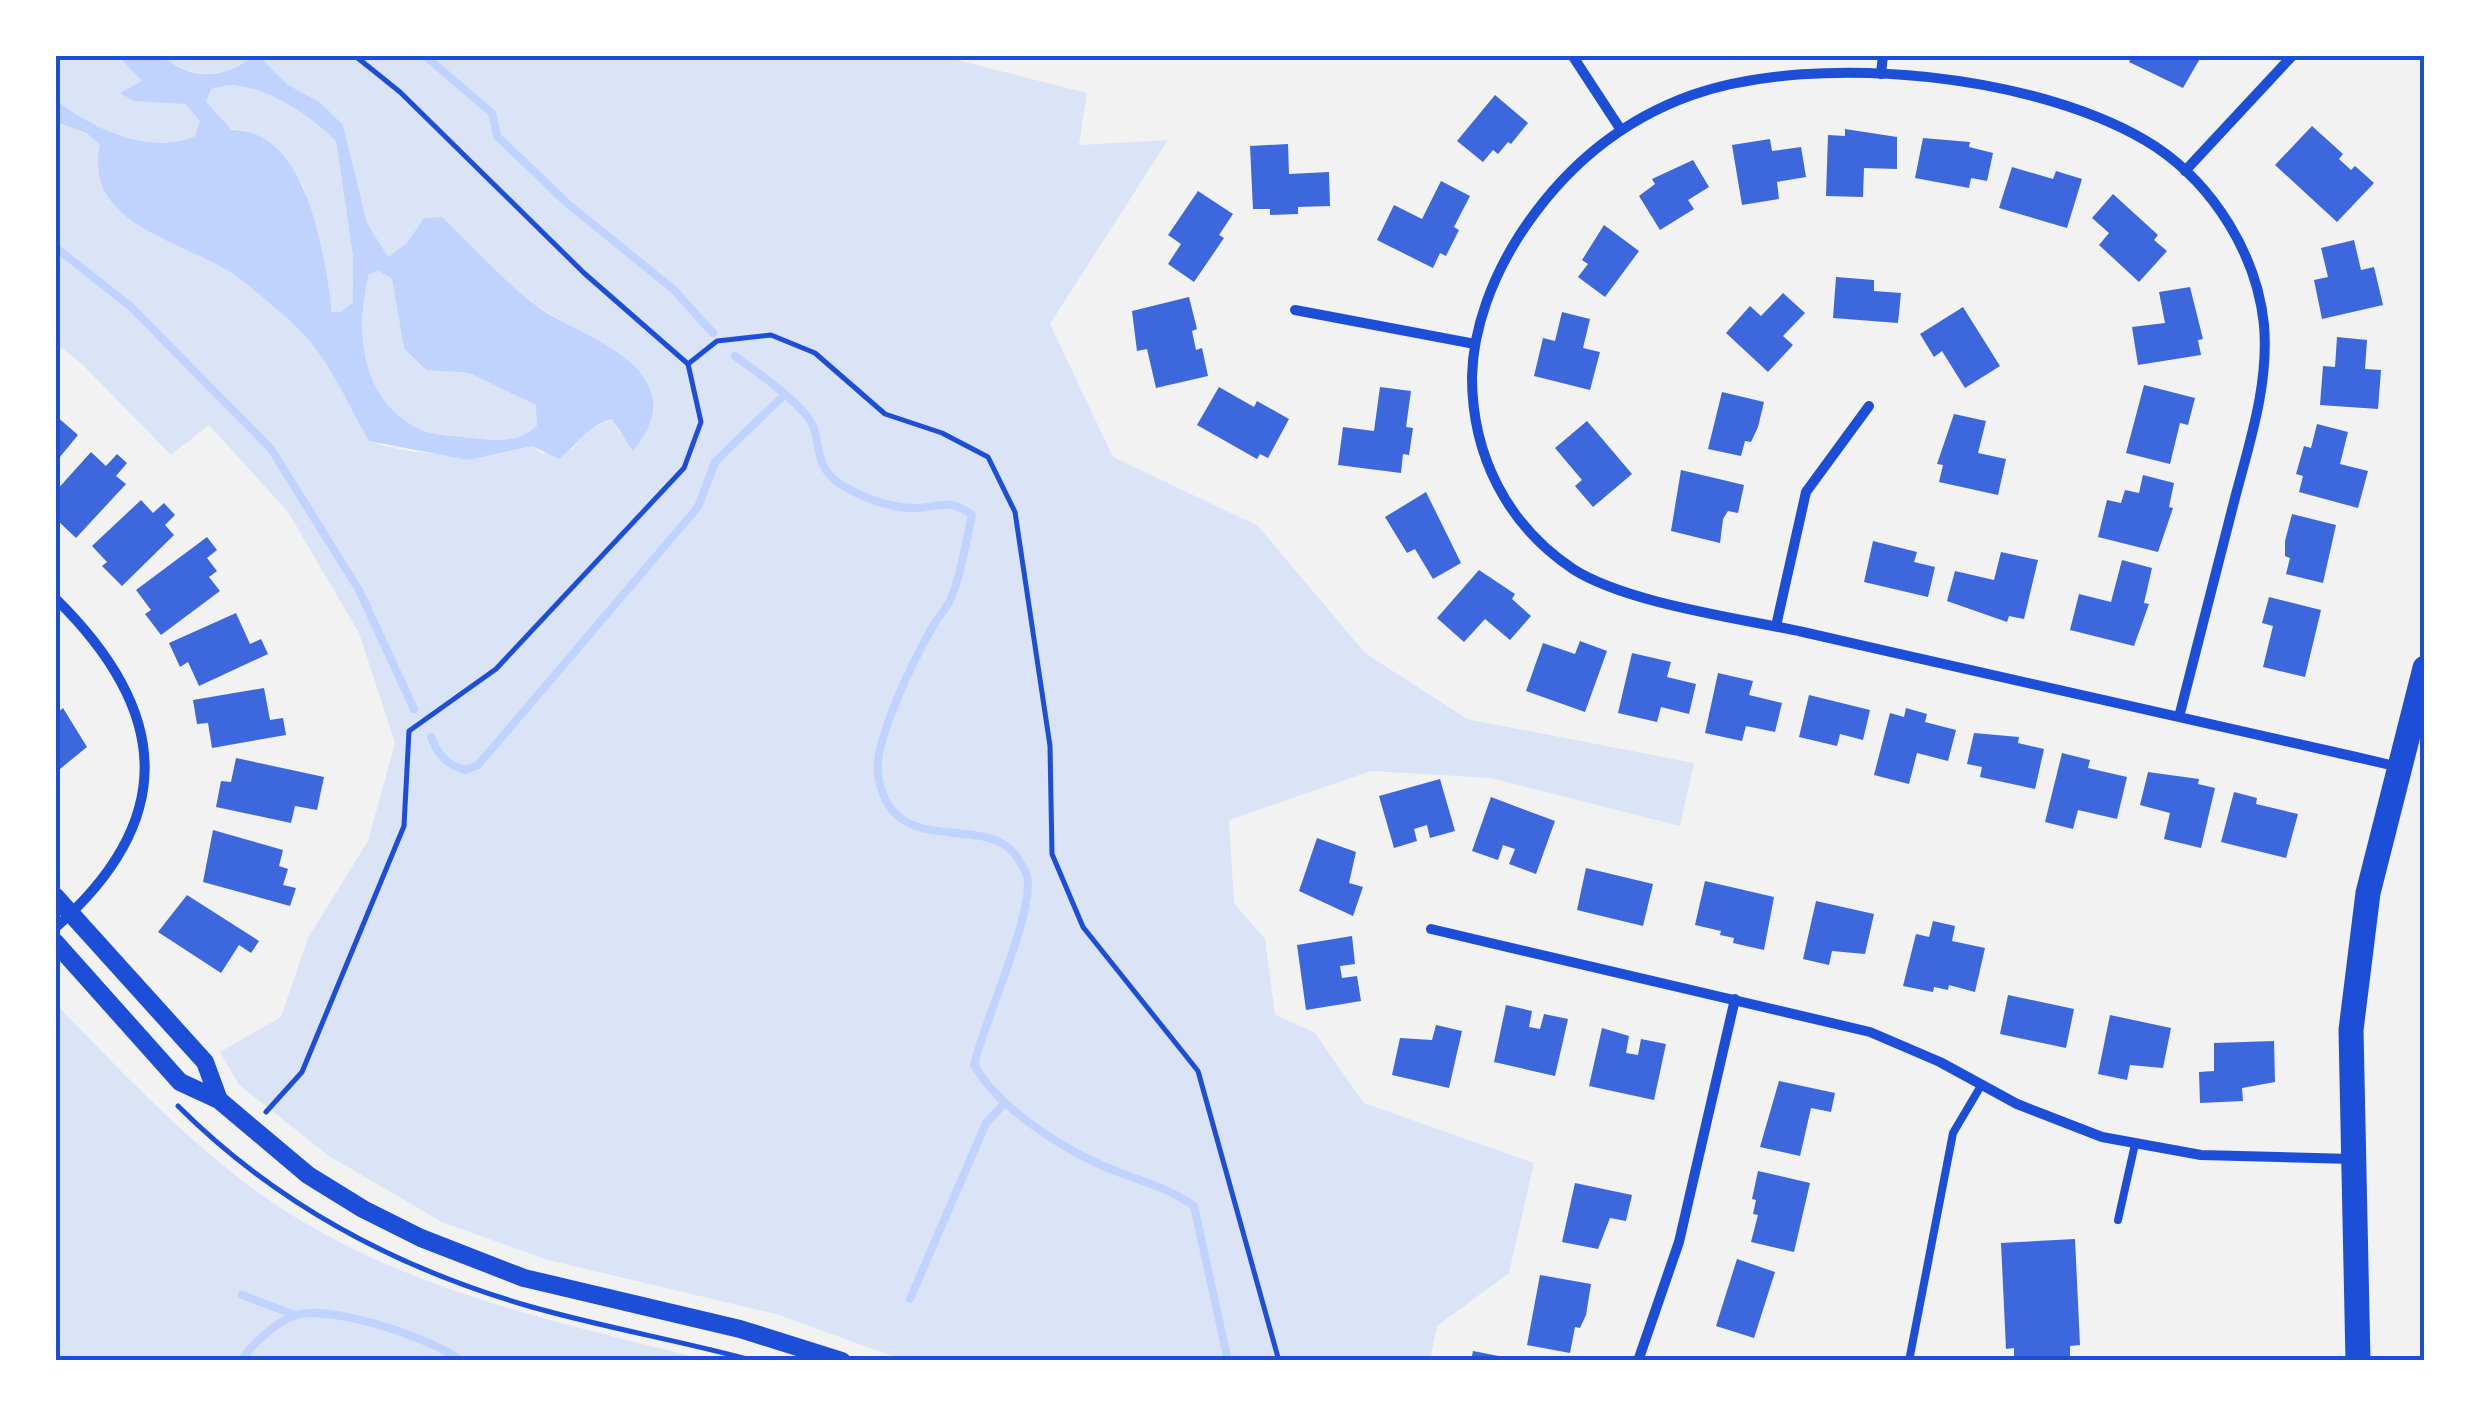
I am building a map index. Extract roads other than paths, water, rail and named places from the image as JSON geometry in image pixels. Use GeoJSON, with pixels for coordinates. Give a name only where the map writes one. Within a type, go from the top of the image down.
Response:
{"type":"FeatureCollection","features":[{"type":"Feature","properties":{"kind":"main road"},"geometry":{"type":"LineString","coordinates":[[2358,1361],[2351,1030],[2368,893],[2425,668]]}},
{"type":"Feature","properties":{"kind":"street"},"geometry":{"type":"LineString","coordinates":[[1572,55],[1621,130]]}},
{"type":"Feature","properties":{"kind":"street"},"geometry":{"type":"LineString","coordinates":[[1882,74],[1883,55]]}},
{"type":"Feature","properties":{"kind":"street"},"geometry":{"type":"LineString","coordinates":[[2186,171],[2293,55]]}},
{"type":"Feature","properties":{"kind":"street"},"geometry":{"type":"LineString","coordinates":[[2179,718],[2258,409],[2264,365],[2264,323],[2255,280],[2240,242],[2217,206],[2186,171],[2120,128],[2066,108],[1953,80],[1882,74],[1777,76],[1695,94],[1621,130],[1562,179],[1534,212],[1492,288],[1475,344],[1472,406],[1480,447],[1514,514],[1543,546],[1576,571],[1614,588],[2179,718],[2400,767]]}},
{"type":"Feature","properties":{"kind":"street"},"geometry":{"type":"LineString","coordinates":[[1295,310],[1475,344]]}},
{"type":"Feature","properties":{"kind":"street"},"geometry":{"type":"LineString","coordinates":[[1776,626],[1806,492],[1870,406]]}},
{"type":"Feature","properties":{"kind":"street"},"geometry":{"type":"LineString","coordinates":[[55,598],[113,662],[138,724],[144,766],[132,835],[103,880],[55,928]]}},
{"type":"Feature","properties":{"kind":"street"},"geometry":{"type":"LineString","coordinates":[[55,896],[204,1062],[219,1100]]}},
{"type":"Feature","properties":{"kind":"street"},"geometry":{"type":"LineString","coordinates":[[1431,929],[1870,1032],[2068,1126],[2135,1144],[2200,1155],[2353,1159]]}},
{"type":"Feature","properties":{"kind":"street"},"geometry":{"type":"LineString","coordinates":[[55,942],[180,1082],[219,1100],[249,1130],[308,1175],[363,1208],[470,1258],[524,1278],[740,1329],[842,1361]]}},
{"type":"Feature","properties":{"kind":"street"},"geometry":{"type":"LineString","coordinates":[[1638,1361],[1679,1242],[1735,1000]]}},
{"type":"Feature","properties":{"kind":"lane"},"geometry":{"type":"LineString","coordinates":[[1909,1361],[1953,1133],[1982,1084]]}},
{"type":"Feature","properties":{"kind":"lane"},"geometry":{"type":"LineString","coordinates":[[2118,1220],[2135,1144]]}},
{"type":"Feature","properties":{"kind":"water"},"geometry":{"type":"Polygon","coordinates":[[[117,55],[163,55],[182,69],[215,74],[248,60],[242,55],[258,55],[288,85],[321,103],[343,125],[367,223],[388,257],[406,244],[424,218],[442,217],[538,307],[611,348],[637,369],[653,400],[652,418],[639,443],[633,451],[612,419],[589,431],[559,459],[532,446],[468,460],[369,441],[325,362],[303,333],[236,276],[122,213],[107,195],[99,172],[100,145],[86,133],[55,122],[55,99],[86,120],[121,136],[159,143],[195,136],[200,121],[185,104],[134,101],[120,93],[142,81],[117,55]],[[228,85],[211,89],[206,102],[232,130],[258,135],[279,150],[295,173],[317,230],[332,312],[341,312],[353,302],[353,256],[336,141],[286,103],[257,90],[228,85]],[[379,271],[369,274],[363,340],[373,382],[399,416],[431,433],[490,440],[515,438],[531,431],[537,425],[536,405],[469,373],[426,370],[404,349],[392,279],[379,271]]]}},
{"type":"Feature","properties":{"kind":"waterway"},"geometry":{"type":"LineString","coordinates":[[424,55],[492,113],[497,136],[568,204],[673,289],[713,333]]}},
{"type":"Feature","properties":{"kind":"waterway"},"geometry":{"type":"LineString","coordinates":[[55,247],[130,306],[271,449],[359,590],[414,709]]}},
{"type":"Feature","properties":{"kind":"waterway"},"geometry":{"type":"LineString","coordinates":[[735,356],[807,416],[825,468],[840,484],[885,504],[905,508],[950,505],[972,515],[948,604],[924,642],[896,701],[882,742],[878,775],[886,801],[899,817],[936,831],[995,840],[1011,850],[1022,866],[1027,876],[1024,915],[974,1065],[998,1096],[1048,1136],[1101,1165],[1161,1188],[1194,1206],[1228,1361]]}},
{"type":"Feature","properties":{"kind":"waterway"},"geometry":{"type":"LineString","coordinates":[[431,737],[440,754],[453,765],[465,770],[478,765],[698,507],[715,462],[783,396]]}},
{"type":"Feature","properties":{"kind":"waterway"},"geometry":{"type":"LineString","coordinates":[[910,1299],[986,1123],[1004,1104]]}},
{"type":"Feature","properties":{"kind":"waterway"},"geometry":{"type":"LineString","coordinates":[[242,1295],[295,1315]]}},
{"type":"Feature","properties":{"kind":"waterway"},"geometry":{"type":"LineString","coordinates":[[241,1361],[281,1322],[312,1313],[381,1326],[428,1343],[462,1361]]}}]}
